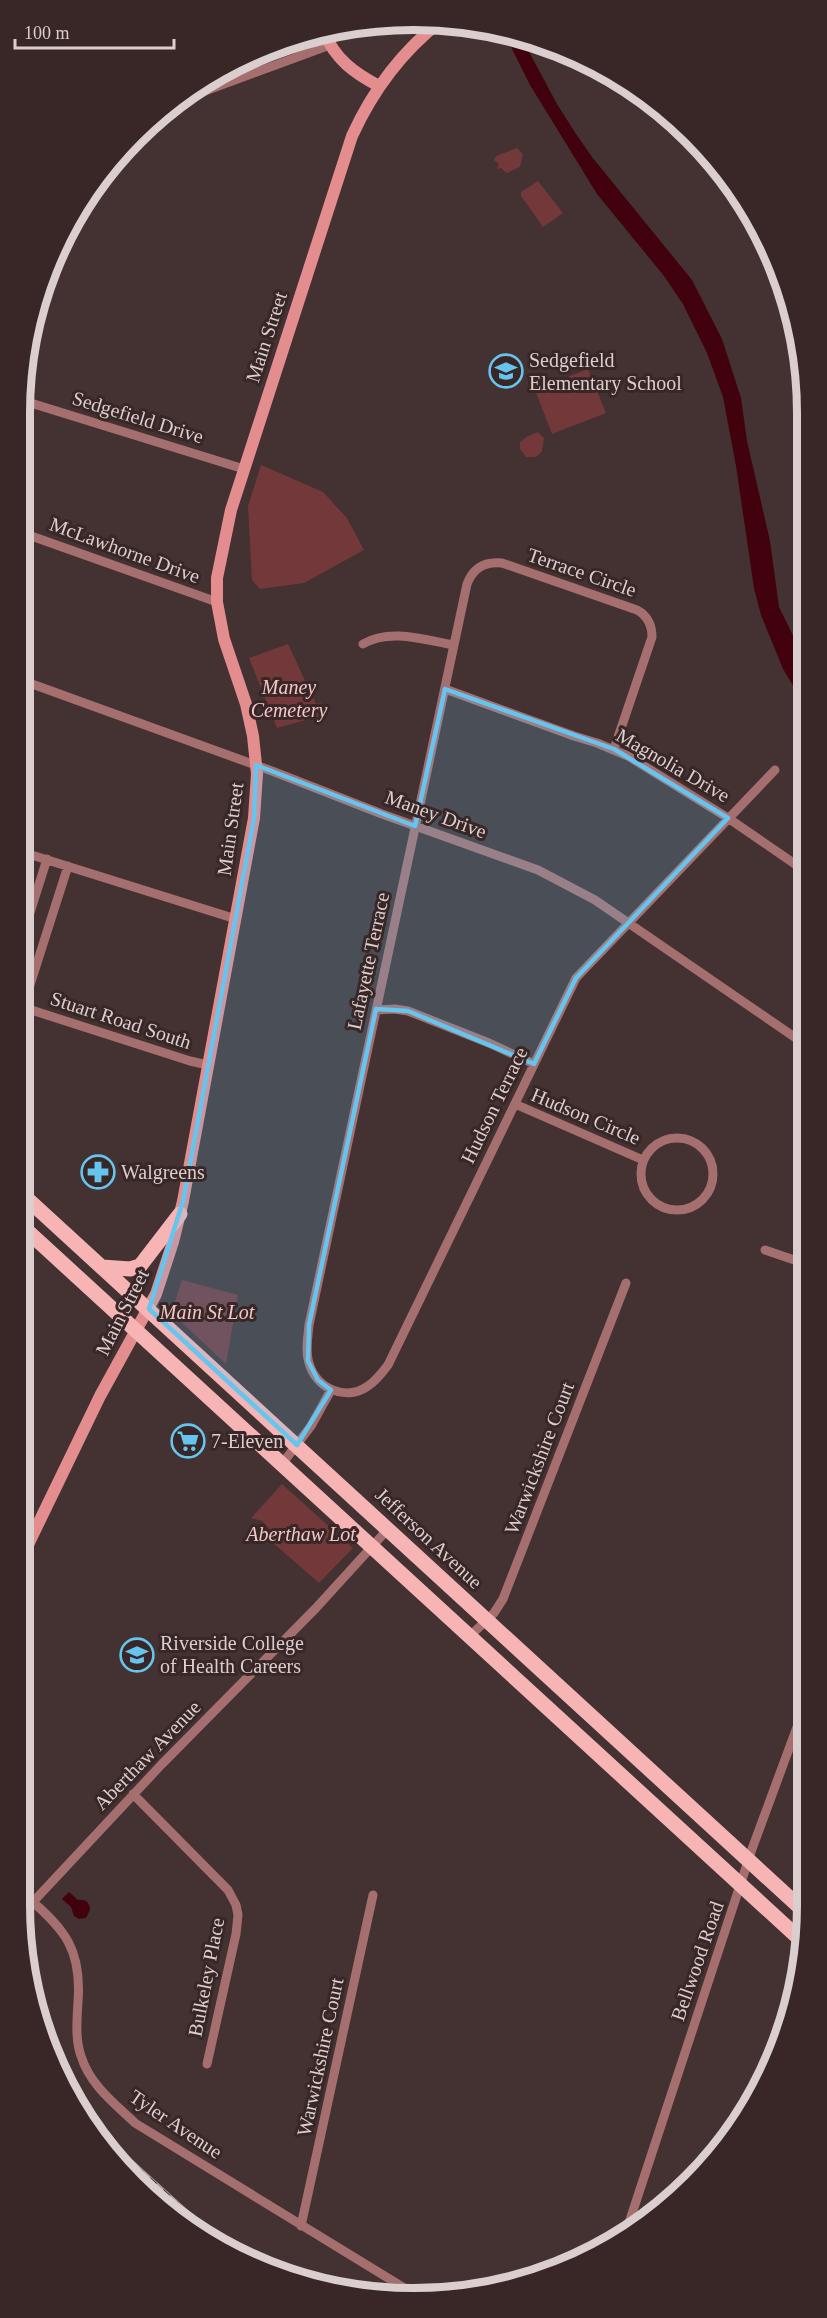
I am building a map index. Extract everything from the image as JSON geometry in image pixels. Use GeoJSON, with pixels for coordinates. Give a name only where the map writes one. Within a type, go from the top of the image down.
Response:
{"type":"FeatureCollection","features":[{"type":"Feature","properties":{"kind":"main road","name":"Main Street"},"geometry":{"type":"LineString","coordinates":[[30,1541],[99,1398],[149,1309],[161,1282],[180,1214],[254,818],[256,765],[249,714],[224,639],[217,602],[217,578],[223,541],[346,154],[359,121],[379,86],[400,58],[430,31]]}},
{"type":"Feature","properties":{"kind":"main road"},"geometry":{"type":"LineString","coordinates":[[328,40],[341,61],[379,86]]}},
{"type":"Feature","properties":{"kind":"main road","name":"Jefferson Avenue"},"geometry":{"type":"LineString","coordinates":[[30,1201],[797,1905]]}},
{"type":"Feature","properties":{"kind":"main road"},"geometry":{"type":"LineString","coordinates":[[102,1266],[130,1269],[140,1266],[180,1214]]}},
{"type":"Feature","properties":{"kind":"main road"},"geometry":{"type":"LineString","coordinates":[[30,1233],[796,1935]]}},
{"type":"Feature","properties":{"kind":"street"},"geometry":{"type":"LineString","coordinates":[[208,90],[330,45]]}},
{"type":"Feature","properties":{"kind":"street","name":"Sedgefield Drive"},"geometry":{"type":"LineString","coordinates":[[30,403],[244,469]]}},
{"type":"Feature","properties":{"kind":"street","name":"McLawhorne Drive"},"geometry":{"type":"LineString","coordinates":[[30,536],[217,602]]}},
{"type":"Feature","properties":{"kind":"street","name":"Lafayette Terrace"},"geometry":{"type":"LineString","coordinates":[[331,1390],[318,1380],[308,1361],[309,1325],[415,826],[470,577],[483,565],[493,562],[508,565]]}},
{"type":"Feature","properties":{"kind":"street","name":"Terrace Circle"},"geometry":{"type":"LineString","coordinates":[[508,565],[637,610],[650,622],[652,638],[614,749]]}},
{"type":"Feature","properties":{"kind":"street"},"geometry":{"type":"LineString","coordinates":[[363,644],[381,636],[392,635],[454,645]]}},
{"type":"Feature","properties":{"kind":"street","name":"Maney Drive"},"geometry":{"type":"LineString","coordinates":[[30,683],[538,870],[595,900],[797,1039]]}},
{"type":"Feature","properties":{"kind":"street","name":"Magnolia Drive"},"geometry":{"type":"LineString","coordinates":[[445,688],[614,749],[728,818],[797,865]]}},
{"type":"Feature","properties":{"kind":"street","name":"Hudson Terrace"},"geometry":{"type":"LineString","coordinates":[[331,1390],[349,1393],[359,1391],[377,1378],[388,1365],[576,978],[627,922],[775,770]]}},
{"type":"Feature","properties":{"kind":"street"},"geometry":{"type":"LineString","coordinates":[[30,854],[236,918]]}},
{"type":"Feature","properties":{"kind":"street"},"geometry":{"type":"LineString","coordinates":[[30,913],[47,859]]}},
{"type":"Feature","properties":{"kind":"street"},"geometry":{"type":"LineString","coordinates":[[30,986],[68,866]]}},
{"type":"Feature","properties":{"kind":"street","name":"Stuart Road South"},"geometry":{"type":"LineString","coordinates":[[30,1010],[208,1065]]}},
{"type":"Feature","properties":{"kind":"street"},"geometry":{"type":"LineString","coordinates":[[376,1010],[408,1011],[506,1050],[534,1064]]}},
{"type":"Feature","properties":{"kind":"street","name":"Hudson Circle"},"geometry":{"type":"LineString","coordinates":[[515,1104],[643,1160]]}},
{"type":"Feature","properties":{"kind":"street","name":"Hudson Circle"},"geometry":{"type":"LineString","coordinates":[[672,1137],[691,1140],[705,1150],[710,1158],[713,1177],[711,1186],[701,1202],[694,1206],[676,1211],[666,1209],[650,1199],[645,1191],[641,1181],[643,1160],[655,1144],[663,1140],[672,1137]]}},
{"type":"Feature","properties":{"kind":"street"},"geometry":{"type":"LineString","coordinates":[[765,1250],[797,1261]]}},
{"type":"Feature","properties":{"kind":"street","name":"Warwickshire Court"},"geometry":{"type":"LineString","coordinates":[[470,1636],[503,1599],[626,1283]]}},
{"type":"Feature","properties":{"kind":"street"},"geometry":{"type":"LineString","coordinates":[[282,1464],[311,1426],[331,1390]]}},
{"type":"Feature","properties":{"kind":"street","name":"Aberthaw Avenue"},"geometry":{"type":"LineString","coordinates":[[30,1899],[316,1608],[388,1529]]}},
{"type":"Feature","properties":{"kind":"street","name":"Bellwood Road"},"geometry":{"type":"LineString","coordinates":[[630,2221],[749,1860],[797,1728]]}},
{"type":"Feature","properties":{"kind":"street","name":"Bulkeley Place"},"geometry":{"type":"LineString","coordinates":[[133,1794],[223,1883],[236,1905],[238,1915],[236,1934],[207,2064]]}},
{"type":"Feature","properties":{"kind":"street","name":"Warwickshire Court"},"geometry":{"type":"LineString","coordinates":[[301,2226],[373,1895]]}},
{"type":"Feature","properties":{"kind":"street","name":"Tyler Avenue"},"geometry":{"type":"LineString","coordinates":[[30,1899],[58,1926],[78,1964],[77,2035],[81,2056],[102,2093],[135,2123],[403,2288]]}},
{"type":"Feature","properties":{"kind":"highlighted area"},"geometry":{"type":"Polygon","coordinates":[[[445,689],[614,749],[728,818],[576,978],[534,1064],[408,1011],[376,1009],[309,1325],[308,1361],[318,1380],[331,1390],[297,1445],[149,1309],[183,1201],[254,818],[256,765],[415,826],[445,689]]]}},
{"type":"Feature","properties":{"kind":"green space"},"geometry":{"type":"Polygon","coordinates":[[[517,148],[523,154],[520,167],[507,173],[501,168],[497,169],[499,164],[494,160],[496,156],[517,148]]]}},
{"type":"Feature","properties":{"kind":"green space"},"geometry":{"type":"Polygon","coordinates":[[[538,181],[563,213],[543,227],[521,196],[521,192],[538,181]]]}},
{"type":"Feature","properties":{"kind":"green space"},"geometry":{"type":"Polygon","coordinates":[[[588,369],[606,413],[552,434],[535,390],[588,369]]]}},
{"type":"Feature","properties":{"kind":"green space"},"geometry":{"type":"Polygon","coordinates":[[[538,432],[544,438],[542,451],[536,457],[526,457],[520,449],[520,442],[538,432]]]}},
{"type":"Feature","properties":{"kind":"green space"},"geometry":{"type":"Polygon","coordinates":[[[261,465],[323,492],[347,518],[364,550],[304,583],[260,589],[252,580],[248,506],[261,465]]]}},
{"type":"Feature","properties":{"kind":"green space","name":"Maney Cemetery"},"geometry":{"type":"Polygon","coordinates":[[[288,644],[316,704],[321,703],[324,715],[277,728],[249,658],[288,644]]]}},
{"type":"Feature","properties":{"kind":"green space","name":"Main St Lot"},"geometry":{"type":"Polygon","coordinates":[[[182,1280],[238,1295],[226,1364],[177,1318],[174,1305],[182,1280]]]}},
{"type":"Feature","properties":{"kind":"green space","name":"Aberthaw Lot"},"geometry":{"type":"Polygon","coordinates":[[[282,1484],[353,1548],[319,1583],[272,1542],[276,1536],[262,1521],[251,1518],[282,1484]]]}},
{"type":"Feature","properties":{"kind":"shaded area"},"geometry":{"type":"Polygon","coordinates":[[[508,42],[526,47],[557,104],[592,157],[692,280],[722,339],[741,398],[747,441],[770,541],[779,607],[797,644],[797,692],[783,669],[761,615],[754,588],[723,397],[707,353],[683,304],[664,276],[597,194],[530,85],[508,42]]]}},
{"type":"Feature","properties":{"kind":"shaded area"},"geometry":{"type":"Polygon","coordinates":[[[69,1892],[78,1900],[88,1903],[90,1910],[86,1918],[79,1919],[74,1916],[71,1907],[62,1899],[69,1892]]]}},
{"type":"Feature","properties":{"kind":"railway"},"geometry":{"type":"LineString","coordinates":[[122,2154],[194,2219]]}},
{"type":"Feature","properties":{"kind":"place","name":"Sedgefield Elementary School"},"geometry":{"type":"Point","coordinates":[506,371]}},
{"type":"Feature","properties":{"kind":"place","name":"Walgreens"},"geometry":{"type":"Point","coordinates":[98,1172]}},
{"type":"Feature","properties":{"kind":"place","name":"7-Eleven"},"geometry":{"type":"Point","coordinates":[188,1441]}},
{"type":"Feature","properties":{"kind":"place","name":"Riverside College of Health Careers"},"geometry":{"type":"Point","coordinates":[137,1655]}}]}
